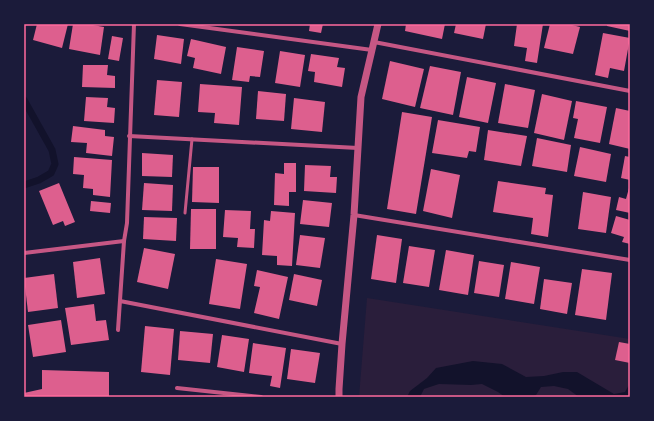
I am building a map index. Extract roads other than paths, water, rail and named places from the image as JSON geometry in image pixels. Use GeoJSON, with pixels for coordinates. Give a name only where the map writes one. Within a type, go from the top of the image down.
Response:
{"type":"FeatureCollection","features":[{"type":"Feature","properties":{"kind":"street"},"geometry":{"type":"LineString","coordinates":[[118,330],[124,241],[127,223],[134,24]]}},
{"type":"Feature","properties":{"kind":"street"},"geometry":{"type":"LineString","coordinates":[[180,24],[372,50]]}},
{"type":"Feature","properties":{"kind":"street"},"geometry":{"type":"LineString","coordinates":[[340,397],[339,389],[342,344],[354,215],[361,97],[378,24]]}},
{"type":"Feature","properties":{"kind":"street"},"geometry":{"type":"LineString","coordinates":[[374,42],[630,91]]}},
{"type":"Feature","properties":{"kind":"street"},"geometry":{"type":"LineString","coordinates":[[129,136],[358,148]]}},
{"type":"Feature","properties":{"kind":"street"},"geometry":{"type":"LineString","coordinates":[[354,215],[630,260]]}},
{"type":"Feature","properties":{"kind":"street"},"geometry":{"type":"LineString","coordinates":[[24,253],[124,241]]}},
{"type":"Feature","properties":{"kind":"street"},"geometry":{"type":"LineString","coordinates":[[120,302],[342,344]]}},
{"type":"Feature","properties":{"kind":"street"},"geometry":{"type":"LineString","coordinates":[[177,388],[261,397]]}},
{"type":"Feature","properties":{"kind":"lane"},"geometry":{"type":"LineString","coordinates":[[185,213],[192,139]]}},
{"type":"Feature","properties":{"kind":"waterway"},"geometry":{"type":"LineString","coordinates":[[24,100],[52,150],[55,164],[51,173],[39,180],[24,185]]}}]}
